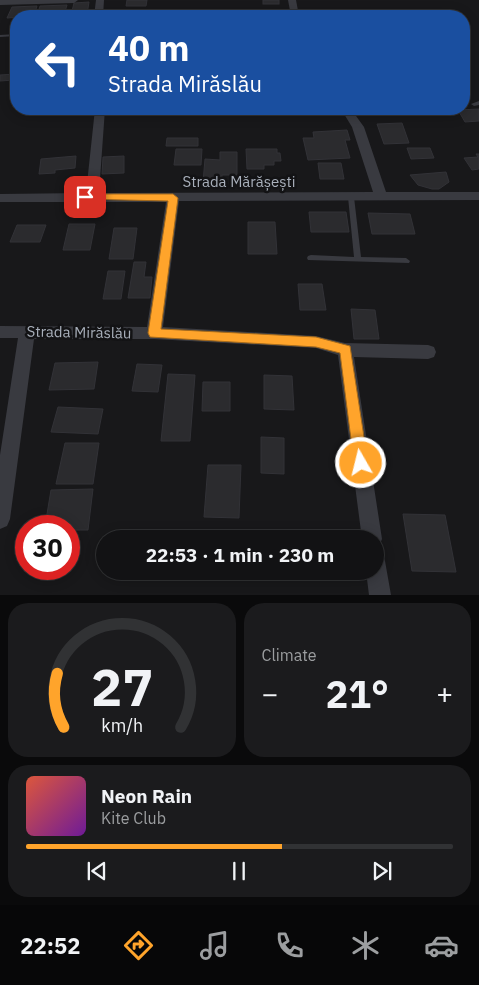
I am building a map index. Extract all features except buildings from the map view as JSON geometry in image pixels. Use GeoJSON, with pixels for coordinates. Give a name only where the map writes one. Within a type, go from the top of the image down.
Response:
{"type":"FeatureCollection","features":[{"type":"Feature","properties":{"kind":"street"},"geometry":{"type":"LineString","coordinates":[[0,2],[74,0]]}},
{"type":"Feature","properties":{"kind":"street"},"geometry":{"type":"LineString","coordinates":[[92,197],[100,115]]}},
{"type":"Feature","properties":{"kind":"street"},"geometry":{"type":"LineString","coordinates":[[350,115],[358,127],[381,196]]}},
{"type":"Feature","properties":{"kind":"street","name":"Strada Mărășești"},"geometry":{"type":"LineString","coordinates":[[0,198],[479,196]]}},
{"type":"Feature","properties":{"kind":"street"},"geometry":{"type":"LineString","coordinates":[[154,333],[173,198]]}},
{"type":"Feature","properties":{"kind":"street","name":"Strada Mirăslău"},"geometry":{"type":"LineString","coordinates":[[0,332],[154,333],[316,342],[345,350],[428,352]]}},
{"type":"Feature","properties":{"kind":"street"},"geometry":{"type":"LineString","coordinates":[[0,519],[27,332]]}},
{"type":"Feature","properties":{"kind":"street"},"geometry":{"type":"LineString","coordinates":[[345,350],[371,530]]}},
{"type":"Feature","properties":{"kind":"street"},"geometry":{"type":"LineString","coordinates":[[378,580],[380,595]]}},
{"type":"Feature","properties":{"kind":"lane"},"geometry":{"type":"LineString","coordinates":[[351,197],[358,259]]}},
{"type":"Feature","properties":{"kind":"lane"},"geometry":{"type":"LineString","coordinates":[[311,258],[406,261]]}},
{"type":"Feature","properties":{"kind":"route"},"geometry":{"type":"LineString","coordinates":[[85,197],[173,198],[154,333],[316,342],[345,350],[361,463]]}}]}
